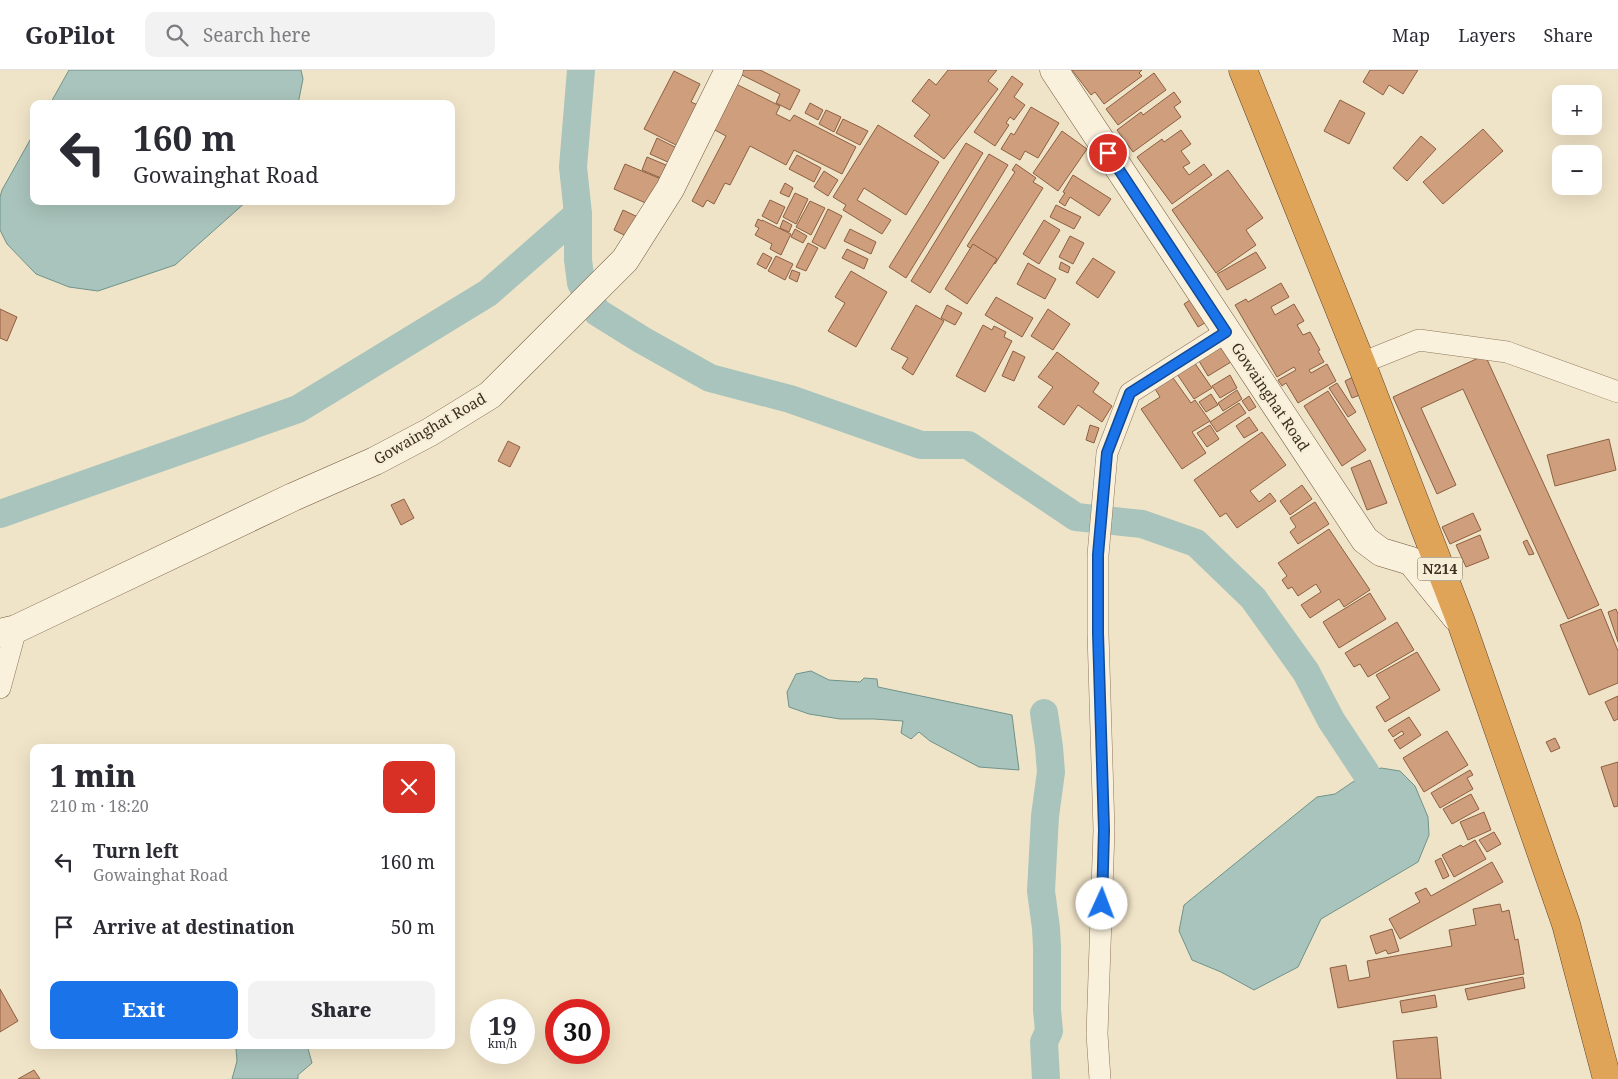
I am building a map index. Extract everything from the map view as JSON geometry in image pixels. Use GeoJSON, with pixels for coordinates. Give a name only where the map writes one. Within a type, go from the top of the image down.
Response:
{"type":"FeatureCollection","features":[{"type":"Feature","properties":{"kind":"highway","name":"N214"},"geometry":{"type":"LineString","coordinates":[[1244,70],[1362,365],[1460,622],[1566,924],[1607,1079]]}},
{"type":"Feature","properties":{"kind":"main road","name":"Gowainghat Road"},"geometry":{"type":"LineString","coordinates":[[8,631],[285,501],[375,461],[430,432],[490,396],[625,260],[670,189],[729,70]]}},
{"type":"Feature","properties":{"kind":"main road","name":"Gowainghat Road"},"geometry":{"type":"LineString","coordinates":[[1054,70],[1365,540],[1381,552],[1411,561],[1460,622]]}},
{"type":"Feature","properties":{"kind":"street"},"geometry":{"type":"LineString","coordinates":[[1100,1079],[1097,1034],[1104,830],[1098,633],[1098,555],[1107,453],[1130,393],[1226,332]]}},
{"type":"Feature","properties":{"kind":"street"},"geometry":{"type":"LineString","coordinates":[[1362,365],[1364,362],[1419,340],[1507,352],[1618,392]]}},
{"type":"Feature","properties":{"kind":"street"},"geometry":{"type":"LineString","coordinates":[[0,688],[8,631]]}},
{"type":"Feature","properties":{"kind":"water"},"geometry":{"type":"Polygon","coordinates":[[[69,70],[301,70],[303,79],[299,100],[52,100],[69,70]]]}},
{"type":"Feature","properties":{"kind":"water"},"geometry":{"type":"Polygon","coordinates":[[[30,140],[30,205],[242,205],[175,265],[98,291],[69,287],[36,274],[7,244],[0,230],[0,197],[30,140]]]}},
{"type":"Feature","properties":{"kind":"water"},"geometry":{"type":"Polygon","coordinates":[[[811,671],[829,680],[860,682],[864,678],[877,679],[878,687],[1012,715],[1019,770],[979,767],[930,741],[919,732],[911,739],[901,733],[903,721],[840,719],[809,714],[789,707],[787,692],[796,674],[811,671]]]}},
{"type":"Feature","properties":{"kind":"water"},"geometry":{"type":"Polygon","coordinates":[[[1381,768],[1400,771],[1415,786],[1428,817],[1429,835],[1418,862],[1321,919],[1298,967],[1254,990],[1221,972],[1192,960],[1179,931],[1184,905],[1317,797],[1335,794],[1366,773],[1381,768]]]}},
{"type":"Feature","properties":{"kind":"water"},"geometry":{"type":"Polygon","coordinates":[[[236,1049],[308,1049],[312,1063],[298,1075],[298,1079],[232,1079],[237,1061],[236,1049]]]}},
{"type":"Feature","properties":{"kind":"building"},"geometry":{"type":"Polygon","coordinates":[[[742,70],[760,70],[800,90],[790,110],[776,103],[780,94],[740,74],[742,70]]]}},
{"type":"Feature","properties":{"kind":"building"},"geometry":{"type":"Polygon","coordinates":[[[948,70],[997,70],[988,81],[998,89],[944,159],[914,136],[930,115],[912,101],[929,79],[936,85],[948,70]]]}},
{"type":"Feature","properties":{"kind":"building"},"geometry":{"type":"Polygon","coordinates":[[[1072,70],[1142,70],[1139,73],[1142,76],[1104,104],[1095,92],[1091,95],[1072,70]]]}},
{"type":"Feature","properties":{"kind":"building"},"geometry":{"type":"Polygon","coordinates":[[[1370,70],[1418,70],[1403,94],[1389,85],[1383,95],[1363,82],[1370,70]]]}},
{"type":"Feature","properties":{"kind":"building"},"geometry":{"type":"Polygon","coordinates":[[[674,71],[700,84],[691,102],[698,105],[678,146],[644,129],[674,71]]]}},
{"type":"Feature","properties":{"kind":"building"},"geometry":{"type":"Polygon","coordinates":[[[1154,73],[1166,90],[1118,125],[1106,109],[1154,73]]]}},
{"type":"Feature","properties":{"kind":"building"},"geometry":{"type":"Polygon","coordinates":[[[1012,76],[1023,84],[1014,97],[1025,105],[1014,120],[1010,117],[1006,123],[1009,125],[995,146],[974,132],[1012,76]]]}},
{"type":"Feature","properties":{"kind":"building"},"geometry":{"type":"Polygon","coordinates":[[[734,83],[780,106],[776,114],[790,121],[794,115],[856,147],[842,174],[794,150],[786,165],[750,146],[730,185],[725,183],[714,204],[707,200],[703,207],[692,201],[726,136],[711,128],[734,83]]]}},
{"type":"Feature","properties":{"kind":"building"},"geometry":{"type":"Polygon","coordinates":[[[1174,92],[1181,102],[1174,107],[1181,117],[1133,152],[1117,130],[1141,112],[1143,115],[1174,92]]]}},
{"type":"Feature","properties":{"kind":"building"},"geometry":{"type":"Polygon","coordinates":[[[1340,100],[1365,113],[1349,144],[1324,131],[1340,100]]]}},
{"type":"Feature","properties":{"kind":"building"},"geometry":{"type":"Polygon","coordinates":[[[810,103],[823,110],[818,120],[805,113],[810,103]]]}},
{"type":"Feature","properties":{"kind":"building"},"geometry":{"type":"Polygon","coordinates":[[[1031,107],[1059,123],[1038,158],[1025,151],[1020,160],[1001,149],[1011,133],[1014,135],[1031,107]]]}},
{"type":"Feature","properties":{"kind":"building"},"geometry":{"type":"Polygon","coordinates":[[[826,110],[841,117],[834,132],[819,124],[826,110]]]}},
{"type":"Feature","properties":{"kind":"building"},"geometry":{"type":"Polygon","coordinates":[[[843,119],[868,131],[860,145],[836,133],[843,119]]]}},
{"type":"Feature","properties":{"kind":"building"},"geometry":{"type":"Polygon","coordinates":[[[878,125],[939,162],[906,215],[864,188],[857,200],[891,220],[882,234],[843,210],[846,205],[833,197],[878,125]]]}},
{"type":"Feature","properties":{"kind":"building"},"geometry":{"type":"Polygon","coordinates":[[[1483,129],[1503,151],[1443,204],[1423,182],[1483,129]]]}},
{"type":"Feature","properties":{"kind":"building"},"geometry":{"type":"Polygon","coordinates":[[[1181,130],[1191,144],[1181,151],[1190,163],[1183,167],[1189,175],[1204,164],[1212,175],[1172,204],[1137,157],[1162,139],[1164,142],[1181,130]]]}},
{"type":"Feature","properties":{"kind":"building"},"geometry":{"type":"Polygon","coordinates":[[[1062,131],[1087,149],[1058,191],[1033,173],[1062,131]]]}},
{"type":"Feature","properties":{"kind":"building"},"geometry":{"type":"Polygon","coordinates":[[[1421,136],[1436,149],[1407,181],[1393,168],[1421,136]]]}},
{"type":"Feature","properties":{"kind":"building"},"geometry":{"type":"Polygon","coordinates":[[[657,138],[677,148],[670,163],[650,154],[657,138]]]}},
{"type":"Feature","properties":{"kind":"building"},"geometry":{"type":"Polygon","coordinates":[[[966,143],[983,153],[906,278],[889,267],[966,143]]]}},
{"type":"Feature","properties":{"kind":"building"},"geometry":{"type":"Polygon","coordinates":[[[989,154],[1008,165],[930,293],[911,281],[989,154]]]}},
{"type":"Feature","properties":{"kind":"building"},"geometry":{"type":"Polygon","coordinates":[[[797,155],[821,168],[814,182],[789,169],[797,155]]]}},
{"type":"Feature","properties":{"kind":"building"},"geometry":{"type":"Polygon","coordinates":[[[647,157],[666,165],[661,178],[642,170],[647,157]]]}},
{"type":"Feature","properties":{"kind":"building"},"geometry":{"type":"Polygon","coordinates":[[[625,164],[661,179],[650,205],[614,189],[625,164]]]}},
{"type":"Feature","properties":{"kind":"building"},"geometry":{"type":"Polygon","coordinates":[[[1016,164],[1036,178],[1033,182],[1043,188],[995,264],[967,246],[1015,172],[1012,170],[1016,164]]]}},
{"type":"Feature","properties":{"kind":"building"},"geometry":{"type":"Polygon","coordinates":[[[1228,170],[1263,218],[1246,230],[1256,245],[1216,273],[1172,210],[1228,170]]]}},
{"type":"Feature","properties":{"kind":"building"},"geometry":{"type":"Polygon","coordinates":[[[824,171],[838,180],[828,196],[814,187],[824,171]]]}},
{"type":"Feature","properties":{"kind":"building"},"geometry":{"type":"Polygon","coordinates":[[[1073,175],[1111,199],[1099,216],[1070,197],[1065,206],[1059,202],[1073,175]]]}},
{"type":"Feature","properties":{"kind":"building"},"geometry":{"type":"Polygon","coordinates":[[[785,183],[793,188],[789,197],[780,193],[785,183]]]}},
{"type":"Feature","properties":{"kind":"building"},"geometry":{"type":"Polygon","coordinates":[[[795,193],[808,199],[796,224],[783,217],[795,193]]]}},
{"type":"Feature","properties":{"kind":"building"},"geometry":{"type":"Polygon","coordinates":[[[770,200],[785,207],[777,224],[762,216],[770,200]]]}},
{"type":"Feature","properties":{"kind":"building"},"geometry":{"type":"Polygon","coordinates":[[[810,201],[825,208],[811,235],[796,227],[810,201]]]}},
{"type":"Feature","properties":{"kind":"building"},"geometry":{"type":"Polygon","coordinates":[[[1056,205],[1081,217],[1074,229],[1050,217],[1056,205]]]}},
{"type":"Feature","properties":{"kind":"building"},"geometry":{"type":"Polygon","coordinates":[[[828,209],[842,216],[825,249],[812,242],[828,209]]]}},
{"type":"Feature","properties":{"kind":"building"},"geometry":{"type":"Polygon","coordinates":[[[623,210],[640,218],[630,238],[614,230],[623,210]]]}},
{"type":"Feature","properties":{"kind":"building"},"geometry":{"type":"Polygon","coordinates":[[[758,219],[791,234],[781,255],[770,249],[772,244],[755,235],[759,228],[755,226],[758,219]]]}},
{"type":"Feature","properties":{"kind":"building"},"geometry":{"type":"Polygon","coordinates":[[[783,220],[792,225],[789,232],[780,228],[783,220]]]}},
{"type":"Feature","properties":{"kind":"building"},"geometry":{"type":"Polygon","coordinates":[[[1044,220],[1060,230],[1039,264],[1023,254],[1044,220]]]}},
{"type":"Feature","properties":{"kind":"building"},"geometry":{"type":"Polygon","coordinates":[[[795,229],[807,236],[803,243],[791,237],[795,229]]]}},
{"type":"Feature","properties":{"kind":"building"},"geometry":{"type":"Polygon","coordinates":[[[850,229],[876,242],[871,254],[844,241],[850,229]]]}},
{"type":"Feature","properties":{"kind":"building"},"geometry":{"type":"Polygon","coordinates":[[[1070,236],[1084,243],[1073,264],[1059,257],[1070,236]]]}},
{"type":"Feature","properties":{"kind":"building"},"geometry":{"type":"Polygon","coordinates":[[[808,243],[818,248],[806,271],[796,267],[808,243]]]}},
{"type":"Feature","properties":{"kind":"building"},"geometry":{"type":"Polygon","coordinates":[[[973,244],[997,259],[967,304],[945,289],[973,244]]]}},
{"type":"Feature","properties":{"kind":"building"},"geometry":{"type":"Polygon","coordinates":[[[847,249],[868,259],[864,269],[842,258],[847,249]]]}},
{"type":"Feature","properties":{"kind":"building"},"geometry":{"type":"Polygon","coordinates":[[[1256,252],[1266,268],[1227,290],[1217,274],[1256,252]]]}},
{"type":"Feature","properties":{"kind":"building"},"geometry":{"type":"Polygon","coordinates":[[[763,253],[772,258],[766,269],[757,264],[763,253]]]}},
{"type":"Feature","properties":{"kind":"building"},"geometry":{"type":"Polygon","coordinates":[[[776,256],[793,264],[785,280],[768,271],[776,256]]]}},
{"type":"Feature","properties":{"kind":"building"},"geometry":{"type":"Polygon","coordinates":[[[1093,258],[1115,272],[1098,298],[1076,283],[1093,258]]]}},
{"type":"Feature","properties":{"kind":"building"},"geometry":{"type":"Polygon","coordinates":[[[1061,262],[1070,267],[1068,273],[1059,269],[1061,262]]]}},
{"type":"Feature","properties":{"kind":"building"},"geometry":{"type":"Polygon","coordinates":[[[1028,263],[1056,279],[1045,299],[1017,284],[1028,263]]]}},
{"type":"Feature","properties":{"kind":"building"},"geometry":{"type":"Polygon","coordinates":[[[792,270],[800,273],[797,282],[789,278],[792,270]]]}},
{"type":"Feature","properties":{"kind":"building"},"geometry":{"type":"Polygon","coordinates":[[[851,271],[887,292],[856,347],[828,331],[845,303],[835,297],[851,271]]]}},
{"type":"Feature","properties":{"kind":"building"},"geometry":{"type":"Polygon","coordinates":[[[1281,283],[1289,297],[1271,307],[1275,315],[1294,304],[1304,321],[1297,325],[1303,335],[1310,332],[1324,362],[1309,370],[1311,373],[1327,364],[1336,381],[1298,403],[1286,383],[1282,386],[1278,380],[1296,370],[1294,367],[1277,377],[1235,305],[1246,299],[1248,302],[1281,283]]]}},
{"type":"Feature","properties":{"kind":"building"},"geometry":{"type":"Polygon","coordinates":[[[996,297],[1033,318],[1022,337],[985,315],[996,297]]]}},
{"type":"Feature","properties":{"kind":"building"},"geometry":{"type":"Polygon","coordinates":[[[1193,298],[1208,321],[1198,327],[1184,304],[1193,298]]]}},
{"type":"Feature","properties":{"kind":"building"},"geometry":{"type":"Polygon","coordinates":[[[916,305],[944,321],[913,375],[902,368],[908,358],[891,349],[916,305]]]}},
{"type":"Feature","properties":{"kind":"building"},"geometry":{"type":"Polygon","coordinates":[[[947,305],[962,313],[955,325],[941,318],[947,305]]]}},
{"type":"Feature","properties":{"kind":"building"},"geometry":{"type":"Polygon","coordinates":[[[0,309],[17,317],[7,341],[0,338],[0,309]]]}},
{"type":"Feature","properties":{"kind":"building"},"geometry":{"type":"Polygon","coordinates":[[[1048,309],[1070,324],[1053,350],[1031,336],[1048,309]]]}},
{"type":"Feature","properties":{"kind":"building"},"geometry":{"type":"Polygon","coordinates":[[[983,325],[992,330],[994,326],[1006,332],[1004,337],[1012,341],[985,392],[956,376],[983,325]]]}},
{"type":"Feature","properties":{"kind":"building"},"geometry":{"type":"Polygon","coordinates":[[[1219,342],[1231,362],[1208,376],[1196,356],[1219,342]]]}},
{"type":"Feature","properties":{"kind":"building"},"geometry":{"type":"Polygon","coordinates":[[[1013,351],[1025,357],[1014,381],[1002,376],[1013,351]]]}},
{"type":"Feature","properties":{"kind":"building"},"geometry":{"type":"Polygon","coordinates":[[[1057,352],[1099,383],[1093,392],[1112,406],[1102,422],[1078,405],[1064,425],[1038,407],[1053,387],[1038,377],[1057,352]]]}},
{"type":"Feature","properties":{"kind":"building"},"geometry":{"type":"Polygon","coordinates":[[[1485,355],[1599,605],[1568,619],[1463,389],[1421,408],[1456,485],[1437,494],[1393,397],[1485,355]]]}},
{"type":"Feature","properties":{"kind":"building"},"geometry":{"type":"Polygon","coordinates":[[[1194,362],[1212,388],[1194,399],[1177,374],[1194,362]]]}},
{"type":"Feature","properties":{"kind":"building"},"geometry":{"type":"Polygon","coordinates":[[[1171,375],[1191,403],[1195,400],[1210,421],[1192,432],[1206,453],[1182,469],[1141,409],[1160,397],[1154,387],[1171,375]]]}},
{"type":"Feature","properties":{"kind":"building"},"geometry":{"type":"Polygon","coordinates":[[[1230,375],[1237,388],[1220,398],[1212,386],[1230,375]]]}},
{"type":"Feature","properties":{"kind":"building"},"geometry":{"type":"Polygon","coordinates":[[[1353,377],[1360,395],[1352,398],[1345,381],[1353,377]]]}},
{"type":"Feature","properties":{"kind":"building"},"geometry":{"type":"Polygon","coordinates":[[[1337,383],[1356,412],[1348,417],[1329,388],[1337,383]]]}},
{"type":"Feature","properties":{"kind":"building"},"geometry":{"type":"Polygon","coordinates":[[[1237,390],[1242,399],[1223,411],[1218,403],[1237,390]]]}},
{"type":"Feature","properties":{"kind":"building"},"geometry":{"type":"Polygon","coordinates":[[[1328,391],[1366,450],[1342,466],[1304,406],[1328,391]]]}},
{"type":"Feature","properties":{"kind":"building"},"geometry":{"type":"Polygon","coordinates":[[[1211,394],[1218,405],[1206,412],[1199,402],[1211,394]]]}},
{"type":"Feature","properties":{"kind":"building"},"geometry":{"type":"Polygon","coordinates":[[[1249,396],[1256,407],[1249,411],[1242,401],[1249,396]]]}},
{"type":"Feature","properties":{"kind":"building"},"geometry":{"type":"Polygon","coordinates":[[[1239,403],[1246,413],[1217,432],[1210,422],[1239,403]]]}},
{"type":"Feature","properties":{"kind":"building"},"geometry":{"type":"Polygon","coordinates":[[[1249,417],[1258,430],[1244,438],[1236,426],[1249,417]]]}},
{"type":"Feature","properties":{"kind":"building"},"geometry":{"type":"Polygon","coordinates":[[[1090,425],[1099,428],[1094,443],[1086,440],[1090,425]]]}},
{"type":"Feature","properties":{"kind":"building"},"geometry":{"type":"Polygon","coordinates":[[[1210,425],[1219,439],[1207,447],[1197,433],[1210,425]]]}},
{"type":"Feature","properties":{"kind":"building"},"geometry":{"type":"Polygon","coordinates":[[[1262,432],[1286,465],[1250,491],[1259,502],[1270,493],[1276,501],[1237,528],[1226,513],[1220,517],[1194,480],[1262,432]]]}},
{"type":"Feature","properties":{"kind":"building"},"geometry":{"type":"Polygon","coordinates":[[[1609,439],[1616,470],[1555,486],[1547,455],[1609,439]]]}},
{"type":"Feature","properties":{"kind":"building"},"geometry":{"type":"Polygon","coordinates":[[[508,441],[520,447],[510,467],[498,461],[508,441]]]}},
{"type":"Feature","properties":{"kind":"building"},"geometry":{"type":"Polygon","coordinates":[[[1370,460],[1387,503],[1367,510],[1351,468],[1370,460]]]}},
{"type":"Feature","properties":{"kind":"building"},"geometry":{"type":"Polygon","coordinates":[[[1302,485],[1312,499],[1290,515],[1280,501],[1302,485]]]}},
{"type":"Feature","properties":{"kind":"building"},"geometry":{"type":"Polygon","coordinates":[[[404,499],[414,518],[401,525],[391,505],[404,499]]]}},
{"type":"Feature","properties":{"kind":"building"},"geometry":{"type":"Polygon","coordinates":[[[1315,502],[1329,524],[1298,544],[1290,532],[1296,527],[1290,518],[1315,502]]]}},
{"type":"Feature","properties":{"kind":"building"},"geometry":{"type":"Polygon","coordinates":[[[1473,513],[1481,530],[1450,544],[1442,527],[1473,513]]]}},
{"type":"Feature","properties":{"kind":"building"},"geometry":{"type":"Polygon","coordinates":[[[1329,529],[1370,590],[1344,607],[1339,599],[1310,618],[1301,605],[1321,592],[1316,584],[1298,596],[1292,587],[1288,589],[1282,580],[1287,576],[1278,563],[1329,529]]]}},
{"type":"Feature","properties":{"kind":"building"},"geometry":{"type":"Polygon","coordinates":[[[1480,535],[1489,558],[1466,567],[1456,545],[1480,535]]]}},
{"type":"Feature","properties":{"kind":"building"},"geometry":{"type":"Polygon","coordinates":[[[1527,540],[1534,554],[1529,555],[1523,542],[1527,540]]]}},
{"type":"Feature","properties":{"kind":"building"},"geometry":{"type":"Polygon","coordinates":[[[1370,593],[1386,619],[1339,648],[1323,622],[1370,593]]]}},
{"type":"Feature","properties":{"kind":"building"},"geometry":{"type":"Polygon","coordinates":[[[1601,609],[1618,651],[1618,683],[1589,695],[1560,625],[1601,609]]]}},
{"type":"Feature","properties":{"kind":"building"},"geometry":{"type":"Polygon","coordinates":[[[1616,609],[1618,614],[1618,642],[1608,612],[1616,609]]]}},
{"type":"Feature","properties":{"kind":"building"},"geometry":{"type":"Polygon","coordinates":[[[1397,622],[1414,650],[1368,677],[1360,664],[1354,667],[1345,653],[1397,622]]]}},
{"type":"Feature","properties":{"kind":"building"},"geometry":{"type":"Polygon","coordinates":[[[1417,652],[1440,690],[1385,722],[1376,707],[1390,698],[1376,675],[1417,652]]]}},
{"type":"Feature","properties":{"kind":"building"},"geometry":{"type":"Polygon","coordinates":[[[1618,696],[1618,719],[1614,721],[1605,702],[1618,696]]]}},
{"type":"Feature","properties":{"kind":"building"},"geometry":{"type":"Polygon","coordinates":[[[1409,717],[1421,735],[1400,749],[1394,740],[1404,734],[1402,731],[1393,737],[1388,730],[1409,717]]]}},
{"type":"Feature","properties":{"kind":"building"},"geometry":{"type":"Polygon","coordinates":[[[1447,731],[1468,765],[1424,792],[1403,758],[1447,731]]]}},
{"type":"Feature","properties":{"kind":"building"},"geometry":{"type":"Polygon","coordinates":[[[1555,738],[1560,748],[1551,752],[1546,742],[1555,738]]]}},
{"type":"Feature","properties":{"kind":"building"},"geometry":{"type":"Polygon","coordinates":[[[1618,762],[1618,806],[1614,807],[1601,767],[1618,762]]]}},
{"type":"Feature","properties":{"kind":"building"},"geometry":{"type":"Polygon","coordinates":[[[1470,770],[1473,775],[1467,778],[1473,789],[1440,808],[1431,793],[1470,770]]]}},
{"type":"Feature","properties":{"kind":"building"},"geometry":{"type":"Polygon","coordinates":[[[1471,794],[1479,809],[1452,824],[1443,809],[1471,794]]]}},
{"type":"Feature","properties":{"kind":"building"},"geometry":{"type":"Polygon","coordinates":[[[1484,812],[1491,830],[1468,840],[1460,822],[1484,812]]]}},
{"type":"Feature","properties":{"kind":"building"},"geometry":{"type":"Polygon","coordinates":[[[1494,832],[1501,844],[1487,852],[1479,840],[1494,832]]]}},
{"type":"Feature","properties":{"kind":"building"},"geometry":{"type":"Polygon","coordinates":[[[1475,840],[1486,859],[1454,877],[1442,855],[1475,840]]]}},
{"type":"Feature","properties":{"kind":"building"},"geometry":{"type":"Polygon","coordinates":[[[1441,858],[1449,876],[1443,879],[1435,861],[1441,858]]]}},
{"type":"Feature","properties":{"kind":"building"},"geometry":{"type":"Polygon","coordinates":[[[1492,862],[1503,882],[1400,939],[1389,919],[1420,902],[1415,893],[1426,888],[1431,896],[1492,862]]]}},
{"type":"Feature","properties":{"kind":"building"},"geometry":{"type":"Polygon","coordinates":[[[1500,904],[1502,912],[1509,910],[1515,940],[1518,939],[1524,974],[1338,1008],[1330,968],[1346,965],[1349,981],[1370,977],[1367,961],[1452,946],[1449,930],[1476,925],[1473,909],[1500,904]]]}},
{"type":"Feature","properties":{"kind":"building"},"geometry":{"type":"Polygon","coordinates":[[[1392,929],[1399,951],[1388,954],[1386,950],[1376,954],[1370,936],[1392,929]]]}},
{"type":"Feature","properties":{"kind":"building"},"geometry":{"type":"Polygon","coordinates":[[[1523,977],[1525,988],[1468,1000],[1465,989],[1523,977]]]}},
{"type":"Feature","properties":{"kind":"building"},"geometry":{"type":"Polygon","coordinates":[[[0,989],[18,1021],[0,1032],[0,989]]]}},
{"type":"Feature","properties":{"kind":"building"},"geometry":{"type":"Polygon","coordinates":[[[1435,995],[1437,1007],[1402,1013],[1400,1001],[1435,995]]]}},
{"type":"Feature","properties":{"kind":"building"},"geometry":{"type":"Polygon","coordinates":[[[1437,1037],[1441,1079],[1397,1079],[1393,1041],[1437,1037]]]}},
{"type":"Feature","properties":{"kind":"building"},"geometry":{"type":"Polygon","coordinates":[[[34,1070],[40,1079],[18,1079],[34,1070]]]}},
{"type":"Feature","properties":{"kind":"waterway"},"geometry":{"type":"LineString","coordinates":[[581,70],[573,167],[578,214],[578,260],[581,283],[597,312],[710,378],[790,399],[921,445],[968,445],[1076,517],[1142,524],[1196,543],[1253,598],[1306,672],[1331,720],[1366,773]]}},
{"type":"Feature","properties":{"kind":"waterway"},"geometry":{"type":"LineString","coordinates":[[0,514],[298,409],[488,293],[578,214]]}},
{"type":"Feature","properties":{"kind":"waterway"},"geometry":{"type":"LineString","coordinates":[[1044,713],[1051,772],[1045,816],[1041,891],[1047,947],[1049,1031],[1044,1042],[1046,1079]]}},
{"type":"Feature","properties":{"kind":"route"},"geometry":{"type":"LineString","coordinates":[[1102,904],[1104,830],[1098,633],[1098,555],[1107,453],[1130,393],[1226,332],[1108,153]]}}]}
